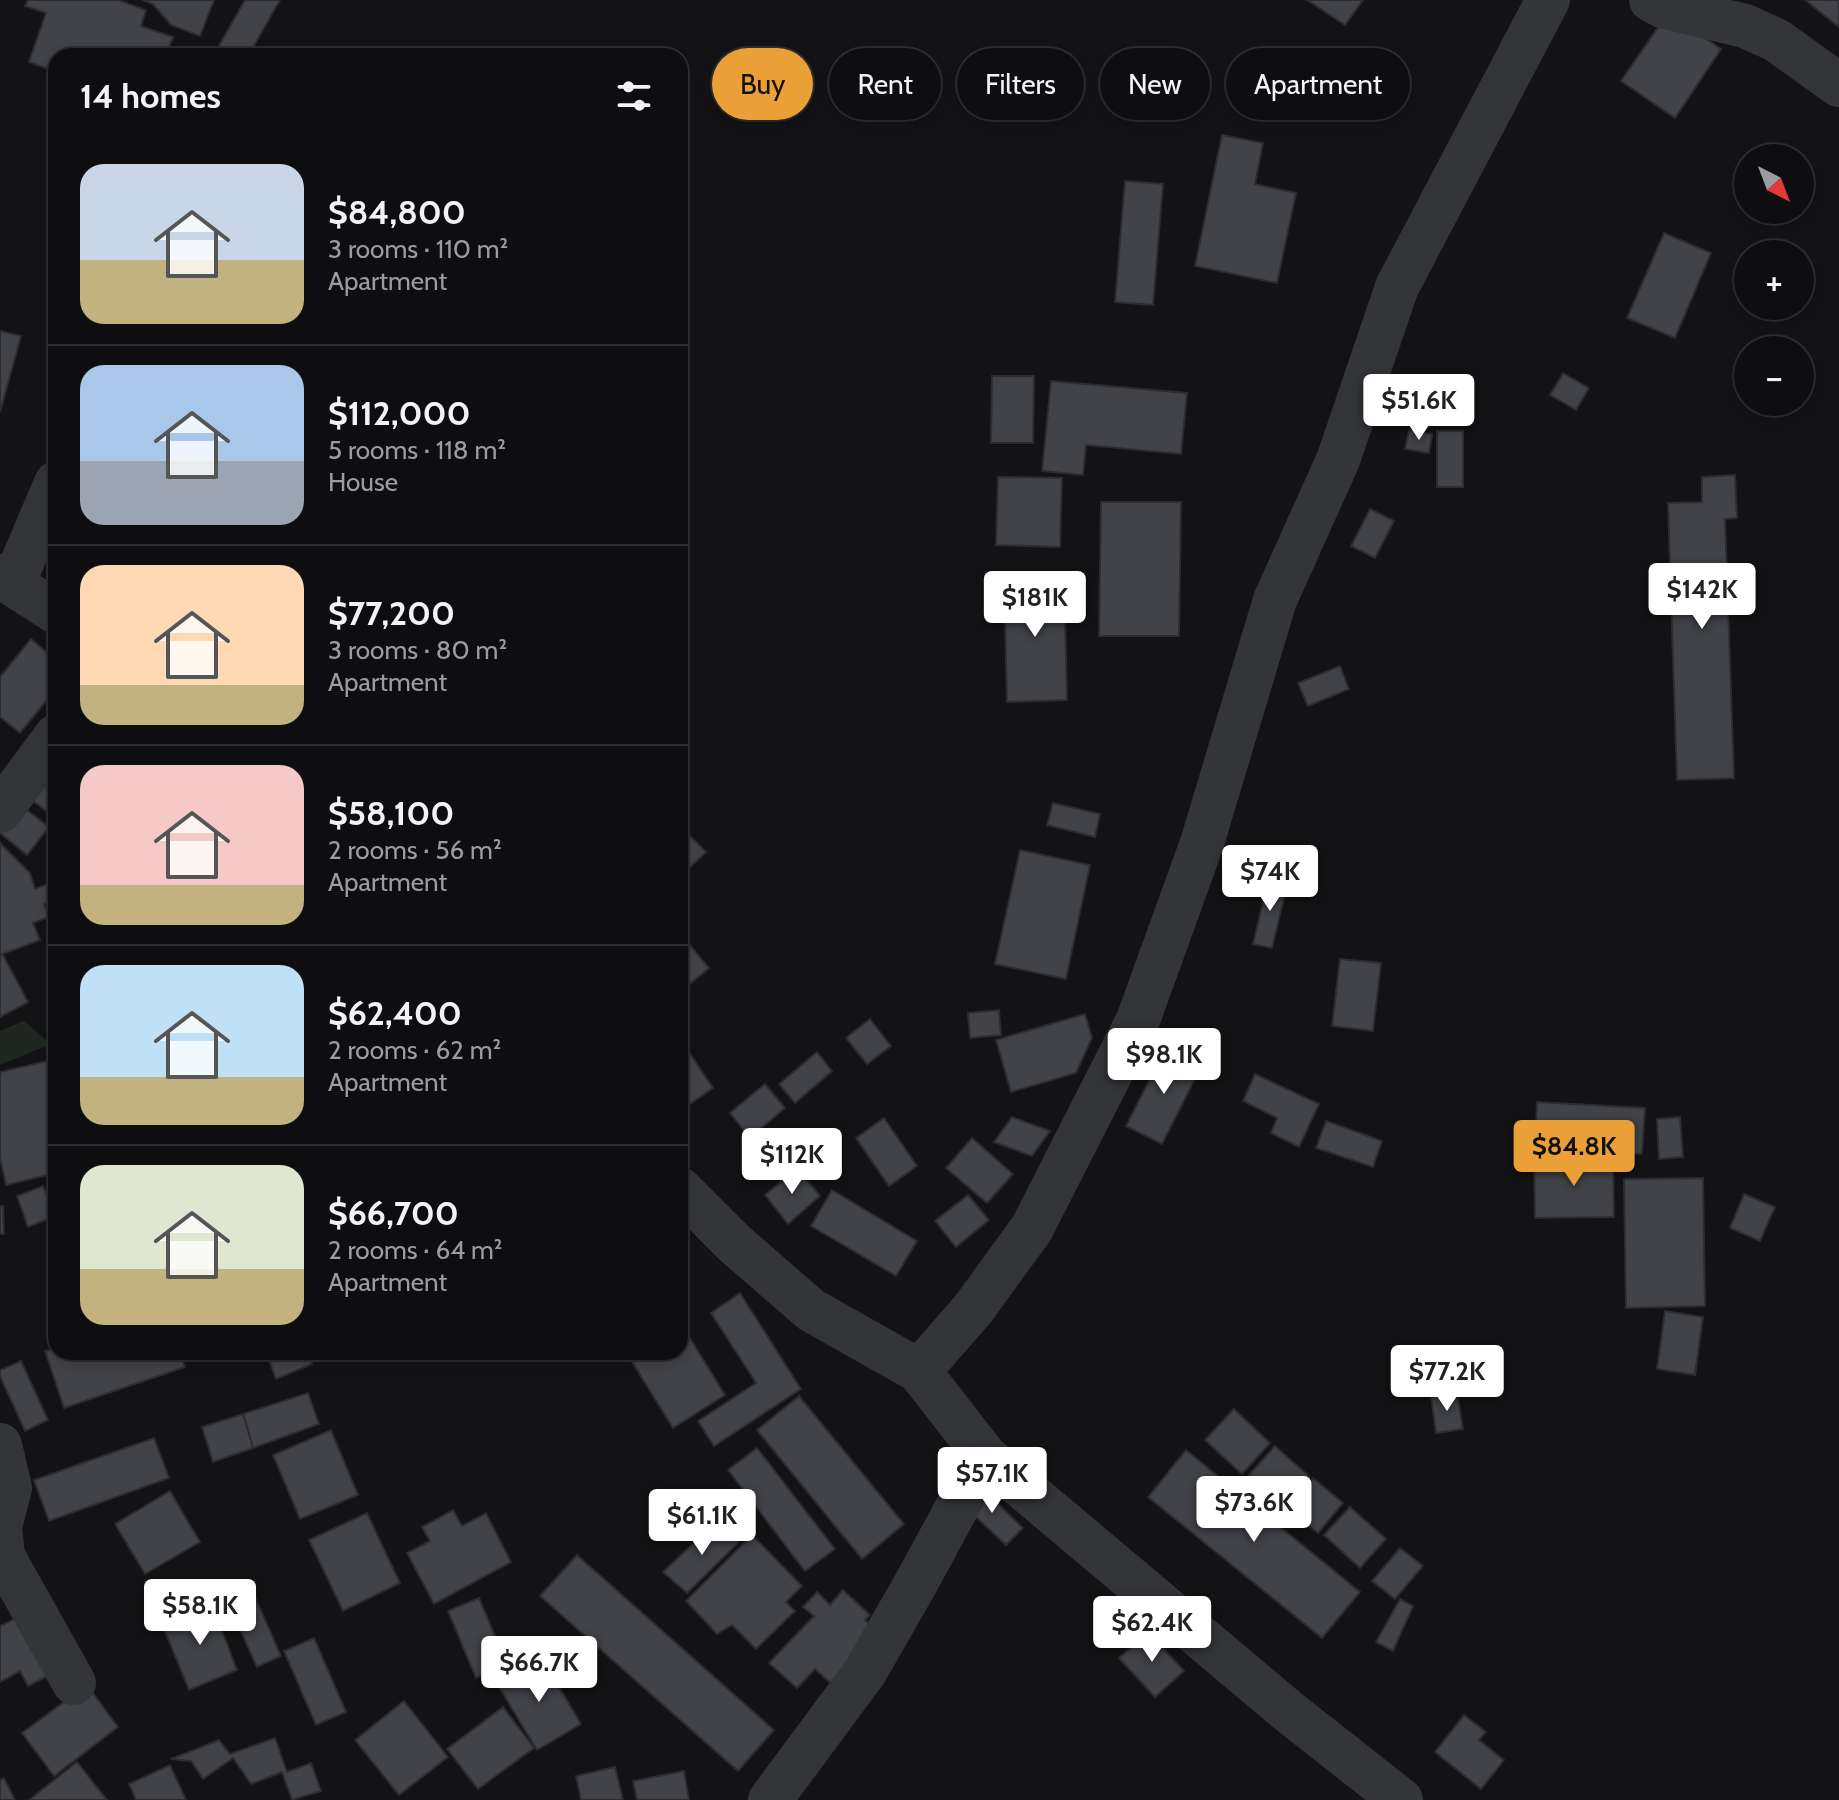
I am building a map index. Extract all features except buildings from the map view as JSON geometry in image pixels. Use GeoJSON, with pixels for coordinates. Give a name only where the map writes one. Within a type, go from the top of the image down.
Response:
{"type":"FeatureCollection","features":[{"type":"Feature","properties":{"kind":"street"},"geometry":{"type":"LineString","coordinates":[[919,1371],[974,1308],[1032,1228],[1138,1020],[1202,843],[1275,600],[1338,460],[1397,287],[1548,0]]}},
{"type":"Feature","properties":{"kind":"street"},"geometry":{"type":"LineString","coordinates":[[1651,0],[1662,6],[1756,30],[1776,40],[1839,85]]}},
{"type":"Feature","properties":{"kind":"street"},"geometry":{"type":"LineString","coordinates":[[48,499],[7,580],[48,607]]}},
{"type":"Feature","properties":{"kind":"street"},"geometry":{"type":"LineString","coordinates":[[0,811],[48,747]]}},
{"type":"Feature","properties":{"kind":"street"},"geometry":{"type":"LineString","coordinates":[[688,1197],[735,1244],[811,1310],[919,1371],[985,1456],[1288,1711],[1401,1800]]}},
{"type":"Feature","properties":{"kind":"street"},"geometry":{"type":"LineString","coordinates":[[0,1445],[10,1488],[0,1527],[3,1556],[74,1683]]}},
{"type":"Feature","properties":{"kind":"street"},"geometry":{"type":"LineString","coordinates":[[770,1800],[865,1672],[985,1456]]}},
{"type":"Feature","properties":{"kind":"shaded area"},"geometry":{"type":"Polygon","coordinates":[[[24,1021],[48,1041],[48,1045],[0,1065],[0,1031],[24,1021]]]}}]}
